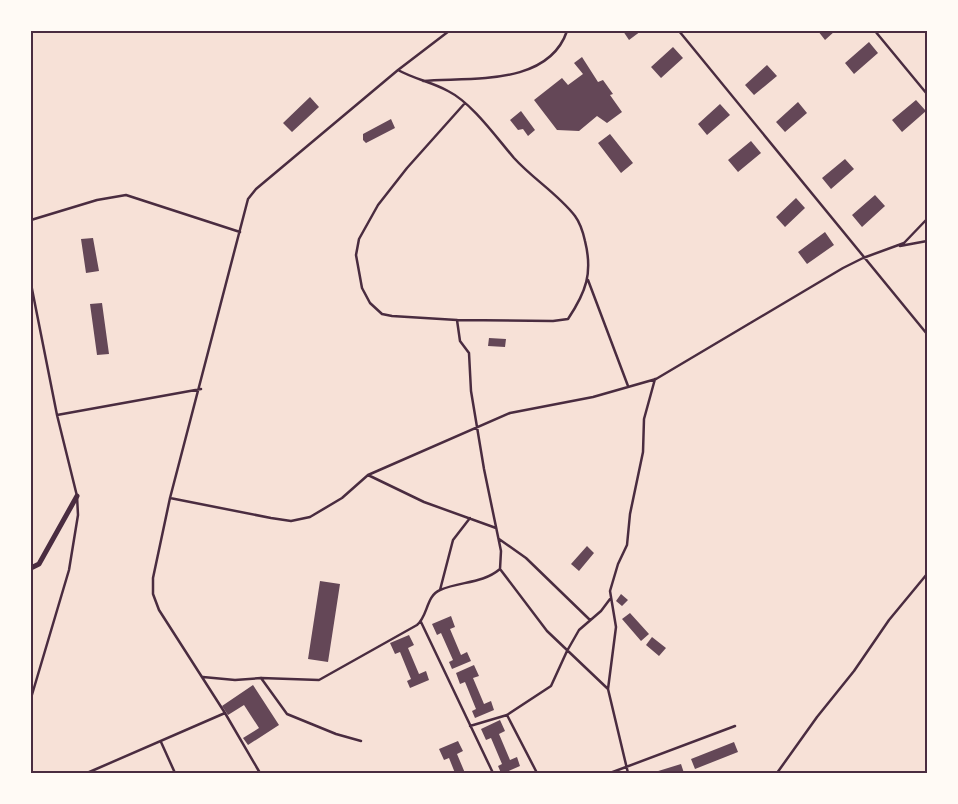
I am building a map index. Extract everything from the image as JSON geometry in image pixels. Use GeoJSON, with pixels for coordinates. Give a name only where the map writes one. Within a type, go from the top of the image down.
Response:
{"type":"FeatureCollection","features":[{"type":"Feature","properties":{"kind":"street"},"geometry":{"type":"LineString","coordinates":[[31,568],[39,564],[77,496]]}},
{"type":"Feature","properties":{"kind":"lane"},"geometry":{"type":"LineString","coordinates":[[260,773],[203,677],[159,610],[153,594],[153,578],[170,498],[201,389],[248,199],[256,189],[398,70],[449,31]]}},
{"type":"Feature","properties":{"kind":"lane"},"geometry":{"type":"LineString","coordinates":[[422,81],[496,78],[518,74],[537,66],[560,45],[566,31]]}},
{"type":"Feature","properties":{"kind":"lane"},"geometry":{"type":"LineString","coordinates":[[679,31],[825,207],[863,258],[927,334]]}},
{"type":"Feature","properties":{"kind":"lane"},"geometry":{"type":"LineString","coordinates":[[875,31],[927,94]]}},
{"type":"Feature","properties":{"kind":"lane"},"geometry":{"type":"LineString","coordinates":[[398,70],[448,91],[465,103],[518,163],[574,216],[582,226],[589,258],[588,279],[579,302],[568,319],[553,321],[457,320],[382,314],[370,303],[362,288],[356,255],[366,224],[406,168],[465,103]]}},
{"type":"Feature","properties":{"kind":"lane"},"geometry":{"type":"LineString","coordinates":[[31,220],[97,200],[126,195],[240,232]]}},
{"type":"Feature","properties":{"kind":"lane"},"geometry":{"type":"LineString","coordinates":[[894,248],[910,238],[927,219]]}},
{"type":"Feature","properties":{"kind":"lane"},"geometry":{"type":"LineString","coordinates":[[170,498],[271,518],[302,520],[342,498],[368,475],[510,413],[593,397],[656,379],[777,306],[863,258],[894,248],[927,241]]}},
{"type":"Feature","properties":{"kind":"lane"},"geometry":{"type":"LineString","coordinates":[[588,279],[628,386]]}},
{"type":"Feature","properties":{"kind":"lane"},"geometry":{"type":"LineString","coordinates":[[31,284],[57,416],[77,496],[78,515],[69,570],[31,698]]}},
{"type":"Feature","properties":{"kind":"lane"},"geometry":{"type":"LineString","coordinates":[[457,320],[460,341],[468,353],[477,427],[501,551],[500,569],[547,631],[608,689]]}},
{"type":"Feature","properties":{"kind":"lane"},"geometry":{"type":"LineString","coordinates":[[628,773],[608,689],[616,627],[610,598],[612,582],[627,545],[630,514],[643,452],[644,418],[656,379]]}},
{"type":"Feature","properties":{"kind":"lane"},"geometry":{"type":"LineString","coordinates":[[57,416],[201,389]]}},
{"type":"Feature","properties":{"kind":"lane"},"geometry":{"type":"LineString","coordinates":[[368,475],[424,502],[496,528]]}},
{"type":"Feature","properties":{"kind":"lane"},"geometry":{"type":"LineString","coordinates":[[440,590],[453,540],[470,518]]}},
{"type":"Feature","properties":{"kind":"lane"},"geometry":{"type":"LineString","coordinates":[[498,538],[526,558],[590,620]]}},
{"type":"Feature","properties":{"kind":"lane"},"geometry":{"type":"LineString","coordinates":[[203,677],[235,680],[261,678],[319,680],[421,622],[430,599],[440,590],[486,579],[500,569]]}},
{"type":"Feature","properties":{"kind":"lane"},"geometry":{"type":"LineString","coordinates":[[777,773],[817,717],[854,671],[889,620],[927,574]]}},
{"type":"Feature","properties":{"kind":"lane"},"geometry":{"type":"LineString","coordinates":[[470,726],[507,715],[551,686],[579,630],[610,598]]}},
{"type":"Feature","properties":{"kind":"lane"},"geometry":{"type":"LineString","coordinates":[[421,622],[493,773]]}},
{"type":"Feature","properties":{"kind":"lane"},"geometry":{"type":"LineString","coordinates":[[261,678],[287,714],[336,734],[361,741]]}},
{"type":"Feature","properties":{"kind":"lane"},"geometry":{"type":"LineString","coordinates":[[87,773],[122,756],[161,742],[225,713]]}},
{"type":"Feature","properties":{"kind":"lane"},"geometry":{"type":"LineString","coordinates":[[507,715],[537,773]]}},
{"type":"Feature","properties":{"kind":"lane"},"geometry":{"type":"LineString","coordinates":[[610,773],[735,726]]}},
{"type":"Feature","properties":{"kind":"lane"},"geometry":{"type":"LineString","coordinates":[[161,742],[175,773]]}},
{"type":"Feature","properties":{"kind":"building"},"geometry":{"type":"Polygon","coordinates":[[[623,31],[641,31],[629,40],[623,31]]]}},
{"type":"Feature","properties":{"kind":"building"},"geometry":{"type":"Polygon","coordinates":[[[818,31],[835,31],[825,40],[818,31]]]}},
{"type":"Feature","properties":{"kind":"building"},"geometry":{"type":"Polygon","coordinates":[[[869,42],[878,53],[854,74],[845,63],[869,42]]]}},
{"type":"Feature","properties":{"kind":"building"},"geometry":{"type":"Polygon","coordinates":[[[673,47],[683,58],[661,78],[651,67],[673,47]]]}},
{"type":"Feature","properties":{"kind":"building"},"geometry":{"type":"Polygon","coordinates":[[[582,57],[598,82],[603,80],[613,94],[610,95],[622,112],[607,123],[597,116],[579,131],[557,130],[534,100],[562,78],[568,85],[583,74],[574,63],[582,57]]]}},
{"type":"Feature","properties":{"kind":"building"},"geometry":{"type":"Polygon","coordinates":[[[767,65],[777,76],[754,95],[745,85],[767,65]]]}},
{"type":"Feature","properties":{"kind":"building"},"geometry":{"type":"Polygon","coordinates":[[[310,97],[319,107],[292,132],[283,123],[310,97]]]}},
{"type":"Feature","properties":{"kind":"building"},"geometry":{"type":"Polygon","coordinates":[[[916,100],[926,111],[902,132],[892,120],[916,100]]]}},
{"type":"Feature","properties":{"kind":"building"},"geometry":{"type":"Polygon","coordinates":[[[798,102],[807,113],[785,132],[776,122],[798,102]]]}},
{"type":"Feature","properties":{"kind":"building"},"geometry":{"type":"Polygon","coordinates":[[[720,104],[730,115],[707,135],[698,124],[720,104]]]}},
{"type":"Feature","properties":{"kind":"building"},"geometry":{"type":"Polygon","coordinates":[[[521,111],[535,130],[528,136],[523,129],[518,130],[510,120],[521,111]]]}},
{"type":"Feature","properties":{"kind":"building"},"geometry":{"type":"Polygon","coordinates":[[[391,119],[395,128],[366,143],[363,140],[363,134],[391,119]]]}},
{"type":"Feature","properties":{"kind":"building"},"geometry":{"type":"Polygon","coordinates":[[[610,134],[633,163],[621,173],[598,143],[610,134]]]}},
{"type":"Feature","properties":{"kind":"building"},"geometry":{"type":"Polygon","coordinates":[[[751,141],[761,153],[738,172],[728,160],[751,141]]]}},
{"type":"Feature","properties":{"kind":"building"},"geometry":{"type":"Polygon","coordinates":[[[845,159],[854,169],[831,189],[822,178],[845,159]]]}},
{"type":"Feature","properties":{"kind":"building"},"geometry":{"type":"Polygon","coordinates":[[[875,195],[885,206],[862,227],[852,215],[875,195]]]}},
{"type":"Feature","properties":{"kind":"building"},"geometry":{"type":"Polygon","coordinates":[[[796,198],[805,208],[785,227],[776,217],[796,198]]]}},
{"type":"Feature","properties":{"kind":"building"},"geometry":{"type":"Polygon","coordinates":[[[825,232],[834,245],[807,264],[798,252],[825,232]]]}},
{"type":"Feature","properties":{"kind":"building"},"geometry":{"type":"Polygon","coordinates":[[[93,238],[99,271],[86,273],[81,239],[93,238]]]}},
{"type":"Feature","properties":{"kind":"building"},"geometry":{"type":"Polygon","coordinates":[[[102,303],[109,354],[97,355],[90,304],[102,303]]]}},
{"type":"Feature","properties":{"kind":"building"},"geometry":{"type":"Polygon","coordinates":[[[489,338],[506,339],[505,347],[488,346],[489,338]]]}},
{"type":"Feature","properties":{"kind":"building"},"geometry":{"type":"Polygon","coordinates":[[[587,546],[594,553],[579,571],[571,564],[587,546]]]}},
{"type":"Feature","properties":{"kind":"building"},"geometry":{"type":"Polygon","coordinates":[[[320,581],[340,584],[328,662],[308,659],[320,581]]]}},
{"type":"Feature","properties":{"kind":"building"},"geometry":{"type":"Polygon","coordinates":[[[621,594],[628,600],[622,606],[616,601],[621,594]]]}},
{"type":"Feature","properties":{"kind":"building"},"geometry":{"type":"Polygon","coordinates":[[[630,613],[649,634],[641,641],[622,619],[630,613]]]}},
{"type":"Feature","properties":{"kind":"building"},"geometry":{"type":"Polygon","coordinates":[[[451,616],[455,627],[450,629],[461,655],[467,652],[471,661],[452,669],[449,662],[453,660],[441,633],[437,635],[432,624],[451,616]]]}},
{"type":"Feature","properties":{"kind":"building"},"geometry":{"type":"Polygon","coordinates":[[[409,635],[414,645],[408,648],[419,674],[426,671],[429,680],[410,688],[407,681],[411,679],[400,652],[395,654],[390,643],[409,635]]]}},
{"type":"Feature","properties":{"kind":"building"},"geometry":{"type":"Polygon","coordinates":[[[652,637],[666,648],[659,656],[646,645],[652,637]]]}},
{"type":"Feature","properties":{"kind":"building"},"geometry":{"type":"Polygon","coordinates":[[[474,665],[479,676],[473,678],[484,704],[491,701],[494,710],[475,718],[472,711],[476,709],[465,682],[460,684],[456,673],[474,665]]]}},
{"type":"Feature","properties":{"kind":"building"},"geometry":{"type":"Polygon","coordinates":[[[253,685],[279,725],[248,745],[243,738],[259,728],[244,705],[228,715],[222,706],[253,685]]]}},
{"type":"Feature","properties":{"kind":"building"},"geometry":{"type":"Polygon","coordinates":[[[500,720],[505,731],[499,734],[510,760],[517,757],[520,766],[504,773],[501,773],[498,766],[502,764],[491,738],[486,740],[481,729],[500,720]]]}},
{"type":"Feature","properties":{"kind":"building"},"geometry":{"type":"Polygon","coordinates":[[[458,741],[463,751],[457,754],[465,773],[455,773],[449,758],[444,760],[439,749],[458,741]]]}},
{"type":"Feature","properties":{"kind":"building"},"geometry":{"type":"Polygon","coordinates":[[[734,742],[738,752],[695,769],[691,759],[734,742]]]}},
{"type":"Feature","properties":{"kind":"building"},"geometry":{"type":"Polygon","coordinates":[[[681,764],[684,773],[655,773],[655,772],[681,764]]]}}]}
